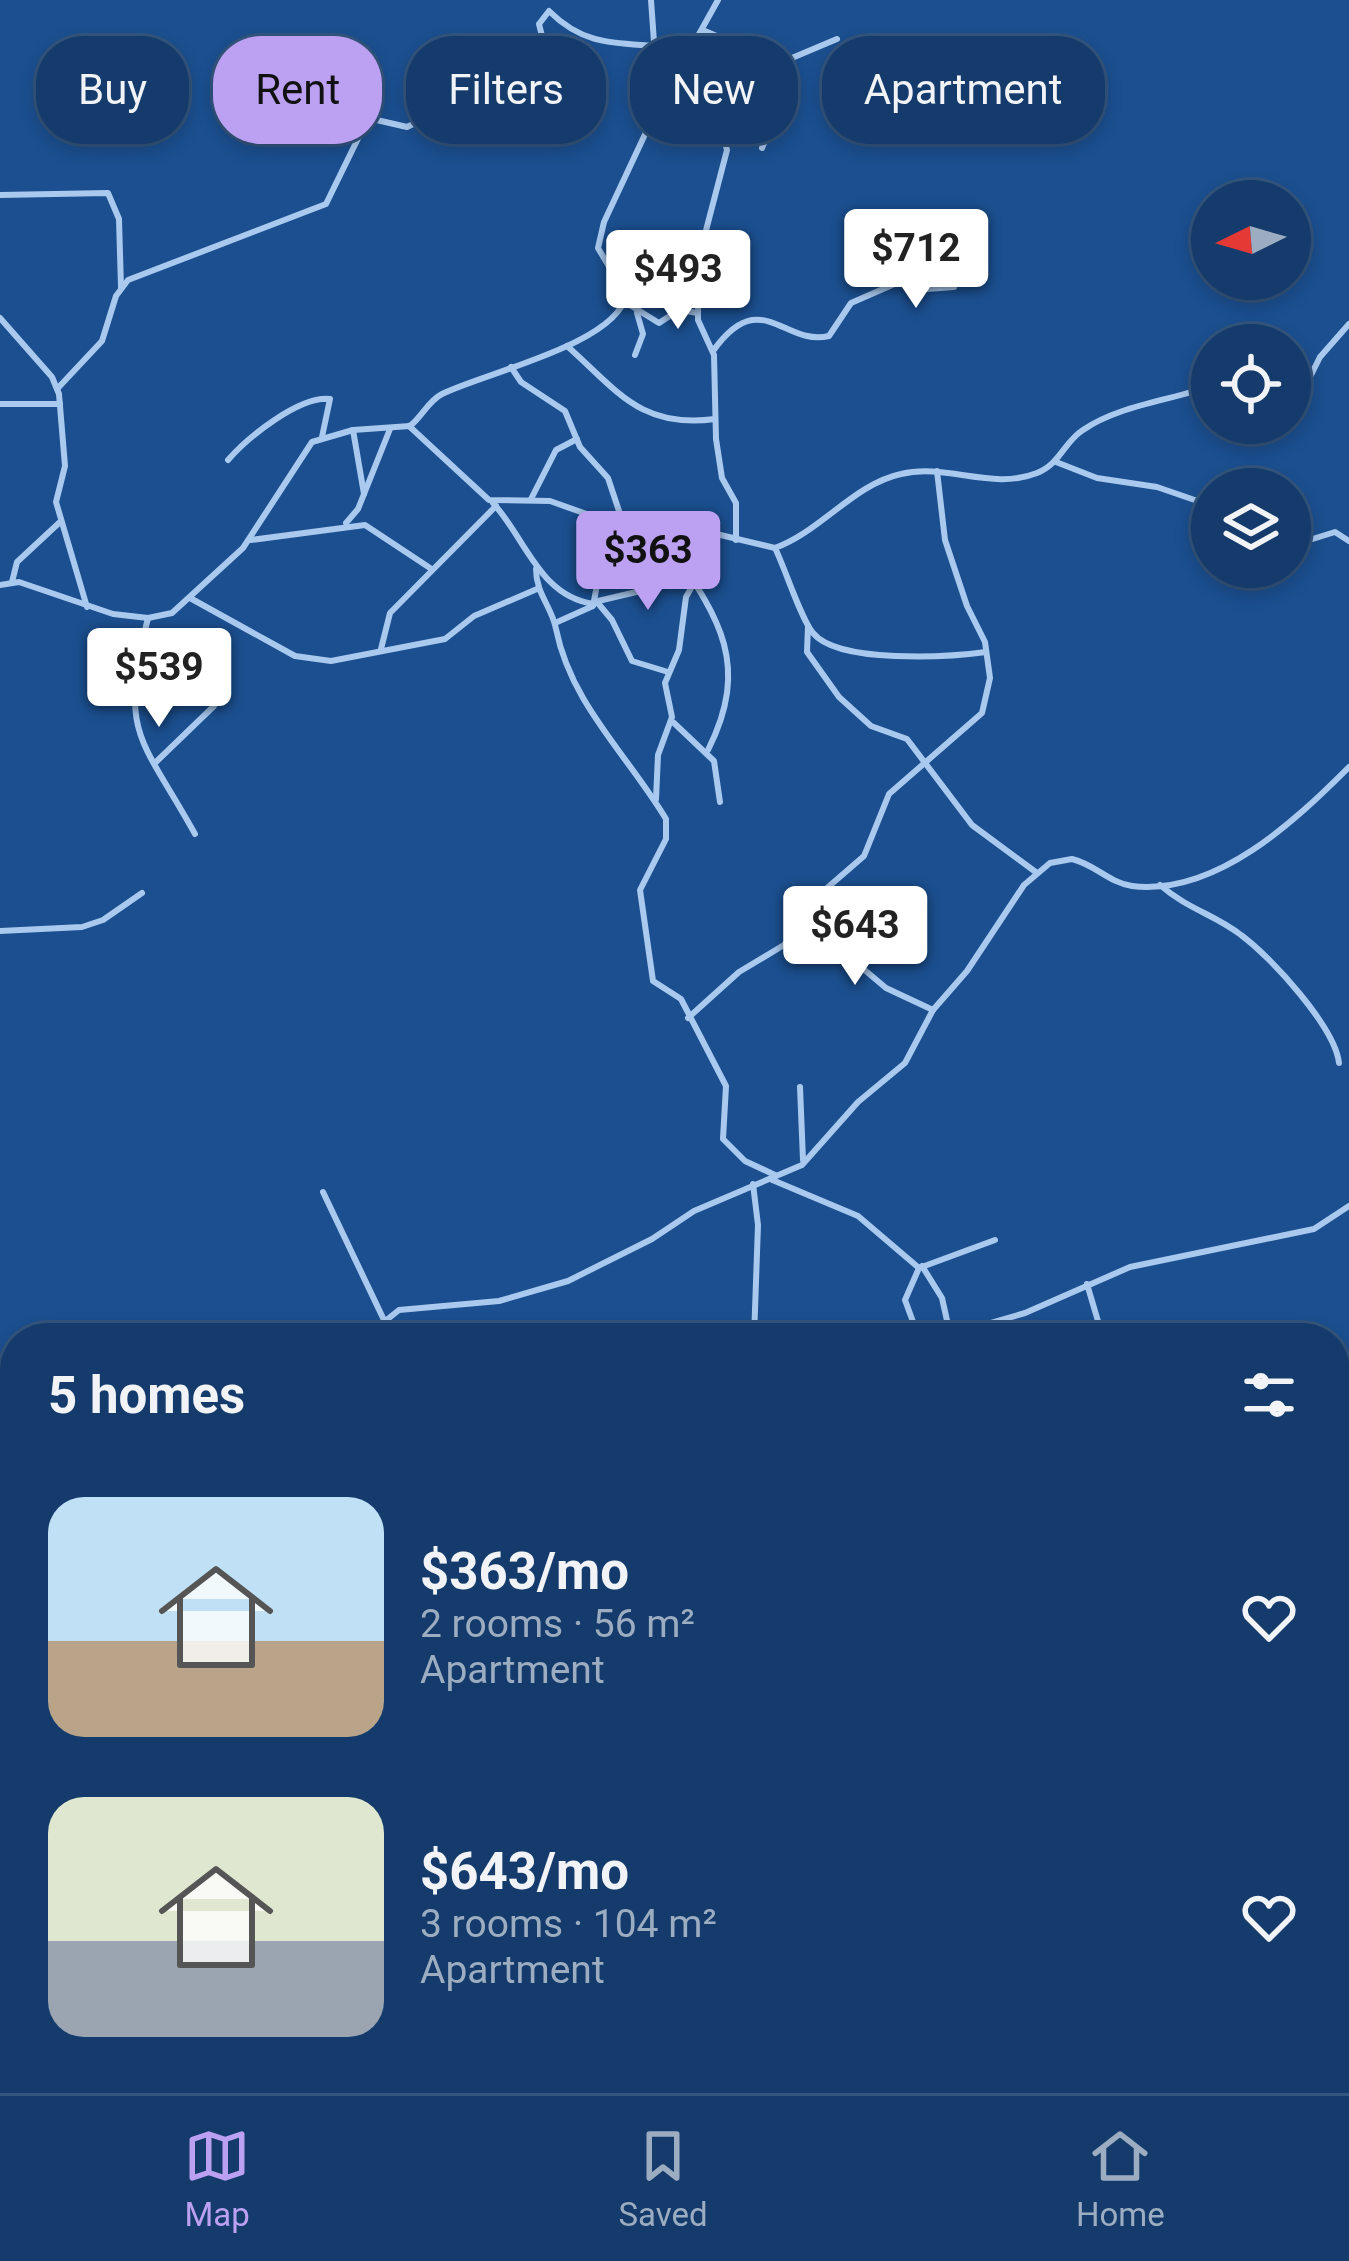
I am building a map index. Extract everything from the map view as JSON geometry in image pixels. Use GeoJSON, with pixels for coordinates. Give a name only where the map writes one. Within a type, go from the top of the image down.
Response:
{"type":"FeatureCollection","features":[{"type":"Feature","properties":{"kind":"street"},"geometry":{"type":"LineString","coordinates":[[651,0],[654,36]]}},
{"type":"Feature","properties":{"kind":"street"},"geometry":{"type":"LineString","coordinates":[[702,36],[718,0]]}},
{"type":"Feature","properties":{"kind":"street"},"geometry":{"type":"LineString","coordinates":[[121,286],[326,204],[368,118],[406,127],[495,85],[512,93],[521,90],[544,40],[539,24],[549,10],[585,39],[630,41]]}},
{"type":"Feature","properties":{"kind":"street"},"geometry":{"type":"LineString","coordinates":[[705,31],[717,36]]}},
{"type":"Feature","properties":{"kind":"street"},"geometry":{"type":"LineString","coordinates":[[641,144],[599,239],[600,254],[623,288],[625,302],[637,313],[658,323],[683,308],[698,313]]}},
{"type":"Feature","properties":{"kind":"street"},"geometry":{"type":"LineString","coordinates":[[725,144],[698,261],[698,313],[700,335],[713,351],[722,478],[736,503],[736,540]]}},
{"type":"Feature","properties":{"kind":"street"},"geometry":{"type":"LineString","coordinates":[[762,148],[764,144]]}},
{"type":"Feature","properties":{"kind":"street"},"geometry":{"type":"LineString","coordinates":[[0,195],[108,193],[119,219],[121,286],[102,341],[57,389]]}},
{"type":"Feature","properties":{"kind":"street"},"geometry":{"type":"LineString","coordinates":[[713,351],[729,329],[751,321],[776,322],[824,338],[836,333],[851,303],[899,282],[915,251]]}},
{"type":"Feature","properties":{"kind":"street"},"geometry":{"type":"LineString","coordinates":[[899,282],[914,290],[954,287]]}},
{"type":"Feature","properties":{"kind":"street"},"geometry":{"type":"LineString","coordinates":[[0,585],[12,582],[87,607],[148,618],[172,613],[248,541],[308,446],[322,437],[353,430],[409,426],[436,397],[567,346],[625,302]]}},
{"type":"Feature","properties":{"kind":"street"},"geometry":{"type":"LineString","coordinates":[[635,355],[643,334],[637,313]]}},
{"type":"Feature","properties":{"kind":"street"},"geometry":{"type":"LineString","coordinates":[[0,318],[57,389],[64,466],[56,502],[87,607]]}},
{"type":"Feature","properties":{"kind":"street"},"geometry":{"type":"LineString","coordinates":[[1311,375],[1349,324]]}},
{"type":"Feature","properties":{"kind":"street"},"geometry":{"type":"LineString","coordinates":[[567,346],[618,398],[644,412],[715,418]]}},
{"type":"Feature","properties":{"kind":"street"},"geometry":{"type":"LineString","coordinates":[[511,366],[520,382],[565,412],[577,439],[608,478],[621,517]]}},
{"type":"Feature","properties":{"kind":"street"},"geometry":{"type":"LineString","coordinates":[[381,649],[390,613],[493,503],[531,499],[595,517],[621,517],[775,548],[888,478],[937,470],[1014,479],[1056,462],[1073,438],[1097,422],[1191,393]]}},
{"type":"Feature","properties":{"kind":"street"},"geometry":{"type":"LineString","coordinates":[[228,460],[248,437],[313,398],[330,399],[322,437]]}},
{"type":"Feature","properties":{"kind":"street"},"geometry":{"type":"LineString","coordinates":[[0,404],[59,404]]}},
{"type":"Feature","properties":{"kind":"street"},"geometry":{"type":"LineString","coordinates":[[409,426],[493,503],[536,569],[568,596],[595,603]]}},
{"type":"Feature","properties":{"kind":"street"},"geometry":{"type":"LineString","coordinates":[[341,525],[364,494],[390,429]]}},
{"type":"Feature","properties":{"kind":"street"},"geometry":{"type":"LineString","coordinates":[[353,430],[364,494]]}},
{"type":"Feature","properties":{"kind":"street"},"geometry":{"type":"LineString","coordinates":[[531,499],[556,450],[577,439]]}},
{"type":"Feature","properties":{"kind":"street"},"geometry":{"type":"LineString","coordinates":[[1056,462],[1097,478],[1156,487],[1191,499]]}},
{"type":"Feature","properties":{"kind":"street"},"geometry":{"type":"LineString","coordinates":[[688,1018],[739,972],[790,940],[827,888],[864,856],[889,794],[982,712],[988,695],[987,652],[946,540],[937,470]]}},
{"type":"Feature","properties":{"kind":"street"},"geometry":{"type":"LineString","coordinates":[[12,582],[13,568],[61,521]]}},
{"type":"Feature","properties":{"kind":"street"},"geometry":{"type":"LineString","coordinates":[[654,524],[693,581],[724,637],[731,662],[725,713],[708,750]]}},
{"type":"Feature","properties":{"kind":"street"},"geometry":{"type":"LineString","coordinates":[[654,524],[602,559],[594,578],[595,603],[632,661],[668,672]]}},
{"type":"Feature","properties":{"kind":"street"},"geometry":{"type":"LineString","coordinates":[[248,541],[341,525],[375,529],[430,568]]}},
{"type":"Feature","properties":{"kind":"street"},"geometry":{"type":"LineString","coordinates":[[1311,539],[1335,532],[1349,541]]}},
{"type":"Feature","properties":{"kind":"street"},"geometry":{"type":"LineString","coordinates":[[775,548],[808,626],[825,644],[900,656],[987,652]]}},
{"type":"Feature","properties":{"kind":"street"},"geometry":{"type":"LineString","coordinates":[[2,563],[13,568]]}},
{"type":"Feature","properties":{"kind":"street"},"geometry":{"type":"LineString","coordinates":[[536,569],[537,589],[555,623],[556,645],[579,696],[656,802],[668,829],[643,878],[642,922],[653,981],[681,1000],[727,1086],[728,1105],[719,1130],[723,1139],[745,1161],[771,1176],[858,1216],[920,1266],[945,1306],[948,1323]]}},
{"type":"Feature","properties":{"kind":"street"},"geometry":{"type":"LineString","coordinates":[[555,623],[595,603],[693,581]]}},
{"type":"Feature","properties":{"kind":"street"},"geometry":{"type":"LineString","coordinates":[[693,581],[686,597],[679,650],[663,695],[685,739],[708,750],[721,779],[720,802]]}},
{"type":"Feature","properties":{"kind":"street"},"geometry":{"type":"LineString","coordinates":[[190,598],[295,656],[331,661],[445,638],[474,616],[537,589]]}},
{"type":"Feature","properties":{"kind":"street"},"geometry":{"type":"LineString","coordinates":[[148,618],[134,673],[131,712],[194,834]]}},
{"type":"Feature","properties":{"kind":"street"},"geometry":{"type":"LineString","coordinates":[[808,626],[807,652],[839,698],[871,726],[907,740],[972,824],[1037,873]]}},
{"type":"Feature","properties":{"kind":"street"},"geometry":{"type":"LineString","coordinates":[[155,764],[214,706]]}},
{"type":"Feature","properties":{"kind":"street"},"geometry":{"type":"LineString","coordinates":[[656,802],[658,754],[672,720]]}},
{"type":"Feature","properties":{"kind":"street"},"geometry":{"type":"LineString","coordinates":[[379,1323],[412,1306],[499,1301],[553,1286],[803,1163],[858,1102],[905,1063],[933,1010],[1037,873],[1072,859],[1126,885],[1160,885],[1246,858],[1349,767]]}},
{"type":"Feature","properties":{"kind":"street"},"geometry":{"type":"LineString","coordinates":[[1160,885],[1189,910],[1240,934],[1263,955],[1330,1034],[1339,1063]]}},
{"type":"Feature","properties":{"kind":"street"},"geometry":{"type":"LineString","coordinates":[[0,931],[82,927],[103,920],[142,893]]}},
{"type":"Feature","properties":{"kind":"street"},"geometry":{"type":"LineString","coordinates":[[790,940],[848,956],[886,988],[933,1010]]}},
{"type":"Feature","properties":{"kind":"street"},"geometry":{"type":"LineString","coordinates":[[800,1088],[803,1163]]}},
{"type":"Feature","properties":{"kind":"street"},"geometry":{"type":"LineString","coordinates":[[753,1184],[758,1225],[755,1323]]}},
{"type":"Feature","properties":{"kind":"street"},"geometry":{"type":"LineString","coordinates":[[323,1192],[383,1319]]}},
{"type":"Feature","properties":{"kind":"street"},"geometry":{"type":"LineString","coordinates":[[989,1323],[1152,1261],[1314,1229],[1349,1206]]}},
{"type":"Feature","properties":{"kind":"street"},"geometry":{"type":"LineString","coordinates":[[920,1266],[993,1245],[995,1240]]}},
{"type":"Feature","properties":{"kind":"street"},"geometry":{"type":"LineString","coordinates":[[912,1323],[905,1306],[920,1266]]}},
{"type":"Feature","properties":{"kind":"street"},"geometry":{"type":"LineString","coordinates":[[1088,1284],[1099,1323]]}}]}
